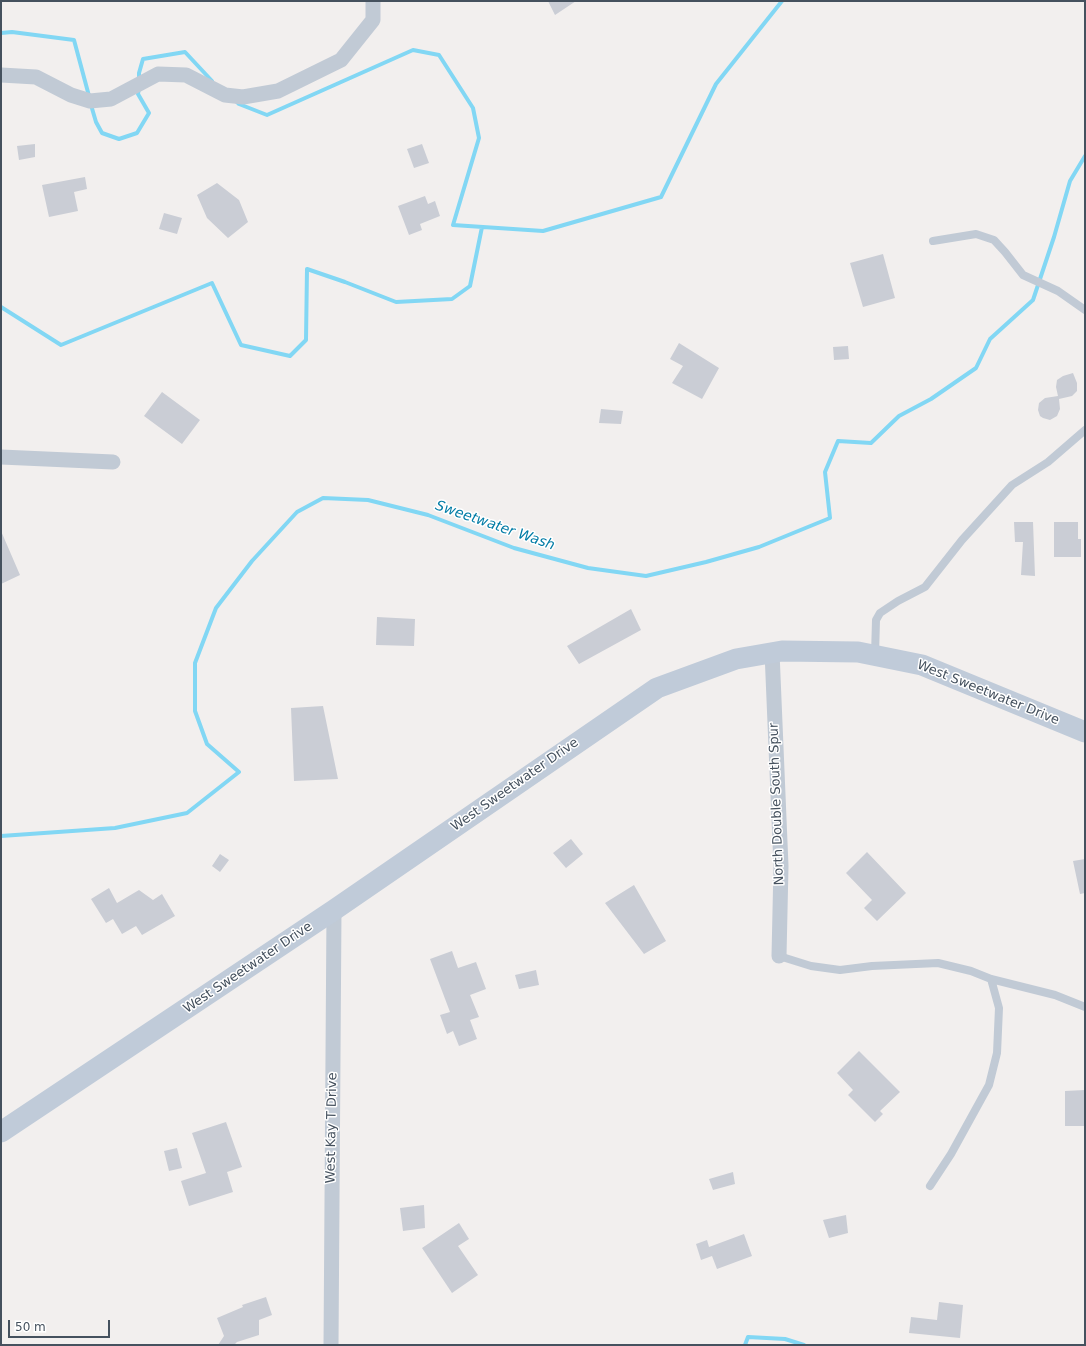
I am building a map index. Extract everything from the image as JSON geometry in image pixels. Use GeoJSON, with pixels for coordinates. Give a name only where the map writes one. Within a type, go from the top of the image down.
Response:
{"type":"FeatureCollection","features":[{"type":"Feature","properties":{"kind":"street"},"geometry":{"type":"LineString","coordinates":[[1,75],[36,77],[71,95],[90,101],[111,99],[158,74],[186,75],[226,95],[243,97],[278,91],[341,60],[373,20],[373,1]]}},
{"type":"Feature","properties":{"kind":"street"},"geometry":{"type":"LineString","coordinates":[[1,457],[113,462]]}},
{"type":"Feature","properties":{"kind":"street","name":"West Sweetwater Drive"},"geometry":{"type":"LineString","coordinates":[[1,1132],[334,910],[657,688],[736,658],[782,651],[858,652],[875,655],[922,665],[1085,732]]}},
{"type":"Feature","properties":{"kind":"street","name":"North Double South Spur"},"geometry":{"type":"LineString","coordinates":[[772,652],[780,866],[779,956]]}},
{"type":"Feature","properties":{"kind":"street","name":"West Kay T Drive"},"geometry":{"type":"LineString","coordinates":[[331,1345],[334,910]]}},
{"type":"Feature","properties":{"kind":"lane"},"geometry":{"type":"LineString","coordinates":[[933,241],[976,234],[994,240],[1023,275],[1058,291],[1085,310]]}},
{"type":"Feature","properties":{"kind":"lane"},"geometry":{"type":"LineString","coordinates":[[875,655],[876,620],[880,613],[898,601],[925,587],[962,540],[1012,485],[1048,462],[1085,430]]}},
{"type":"Feature","properties":{"kind":"lane"},"geometry":{"type":"LineString","coordinates":[[779,956],[811,966],[840,970],[872,966],[938,964],[971,970],[991,979],[1055,996],[1085,1007]]}},
{"type":"Feature","properties":{"kind":"lane"},"geometry":{"type":"LineString","coordinates":[[930,1186],[951,1154],[989,1085],[997,1053],[1000,1008],[991,979]]}},
{"type":"Feature","properties":{"kind":"building"},"geometry":{"type":"Polygon","coordinates":[[[548,1],[576,1],[555,15],[548,1]]]}},
{"type":"Feature","properties":{"kind":"building"},"geometry":{"type":"Polygon","coordinates":[[[35,144],[35,157],[19,160],[17,146],[35,144]]]}},
{"type":"Feature","properties":{"kind":"building"},"geometry":{"type":"Polygon","coordinates":[[[422,144],[429,163],[414,168],[407,149],[422,144]]]}},
{"type":"Feature","properties":{"kind":"building"},"geometry":{"type":"Polygon","coordinates":[[[85,177],[87,189],[74,192],[78,211],[49,217],[42,185],[85,177]]]}},
{"type":"Feature","properties":{"kind":"building"},"geometry":{"type":"Polygon","coordinates":[[[217,183],[239,200],[248,222],[228,238],[207,218],[197,195],[217,183]]]}},
{"type":"Feature","properties":{"kind":"building"},"geometry":{"type":"Polygon","coordinates":[[[425,196],[428,204],[435,201],[440,216],[420,224],[422,230],[409,235],[398,206],[425,196]]]}},
{"type":"Feature","properties":{"kind":"building"},"geometry":{"type":"Polygon","coordinates":[[[164,213],[182,218],[177,234],[159,229],[164,213]]]}},
{"type":"Feature","properties":{"kind":"building"},"geometry":{"type":"Polygon","coordinates":[[[883,254],[895,298],[863,307],[850,263],[883,254]]]}},
{"type":"Feature","properties":{"kind":"building"},"geometry":{"type":"Polygon","coordinates":[[[679,343],[719,368],[702,399],[672,383],[683,366],[670,359],[679,343]]]}},
{"type":"Feature","properties":{"kind":"building"},"geometry":{"type":"Polygon","coordinates":[[[848,346],[849,359],[834,360],[833,347],[848,346]]]}},
{"type":"Feature","properties":{"kind":"building"},"geometry":{"type":"Polygon","coordinates":[[[1073,373],[1077,383],[1077,391],[1072,396],[1059,399],[1060,409],[1057,416],[1050,420],[1040,416],[1038,410],[1039,403],[1045,398],[1058,396],[1056,387],[1057,380],[1063,376],[1073,373]]]}},
{"type":"Feature","properties":{"kind":"building"},"geometry":{"type":"Polygon","coordinates":[[[162,392],[200,420],[182,444],[144,416],[162,392]]]}},
{"type":"Feature","properties":{"kind":"building"},"geometry":{"type":"Polygon","coordinates":[[[601,409],[623,411],[621,424],[599,423],[601,409]]]}},
{"type":"Feature","properties":{"kind":"building"},"geometry":{"type":"Polygon","coordinates":[[[1014,522],[1033,522],[1035,576],[1021,575],[1023,542],[1015,542],[1014,522]]]}},
{"type":"Feature","properties":{"kind":"building"},"geometry":{"type":"Polygon","coordinates":[[[1054,522],[1078,522],[1078,539],[1081,539],[1081,557],[1054,557],[1054,522]]]}},
{"type":"Feature","properties":{"kind":"building"},"geometry":{"type":"Polygon","coordinates":[[[1,531],[20,575],[1,584],[1,531]]]}},
{"type":"Feature","properties":{"kind":"building"},"geometry":{"type":"Polygon","coordinates":[[[631,609],[641,630],[579,664],[567,646],[631,609]]]}},
{"type":"Feature","properties":{"kind":"building"},"geometry":{"type":"Polygon","coordinates":[[[377,617],[415,619],[414,646],[376,645],[377,617]]]}},
{"type":"Feature","properties":{"kind":"building"},"geometry":{"type":"Polygon","coordinates":[[[323,706],[338,779],[294,781],[291,708],[323,706]]]}},
{"type":"Feature","properties":{"kind":"building"},"geometry":{"type":"Polygon","coordinates":[[[571,839],[583,854],[566,868],[553,853],[571,839]]]}},
{"type":"Feature","properties":{"kind":"building"},"geometry":{"type":"Polygon","coordinates":[[[867,852],[906,893],[877,921],[864,908],[872,900],[846,873],[867,852]]]}},
{"type":"Feature","properties":{"kind":"building"},"geometry":{"type":"Polygon","coordinates":[[[220,854],[229,860],[220,872],[212,866],[220,854]]]}},
{"type":"Feature","properties":{"kind":"building"},"geometry":{"type":"Polygon","coordinates":[[[1085,859],[1085,893],[1080,894],[1073,861],[1085,859]]]}},
{"type":"Feature","properties":{"kind":"building"},"geometry":{"type":"Polygon","coordinates":[[[634,885],[666,941],[644,954],[605,903],[634,885]]]}},
{"type":"Feature","properties":{"kind":"building"},"geometry":{"type":"Polygon","coordinates":[[[109,888],[117,903],[139,890],[153,900],[162,894],[175,916],[142,935],[136,926],[122,934],[113,919],[106,923],[91,899],[109,888]]]}},
{"type":"Feature","properties":{"kind":"building"},"geometry":{"type":"Polygon","coordinates":[[[452,951],[458,968],[476,962],[486,989],[470,995],[479,1017],[470,1020],[477,1039],[459,1046],[453,1031],[447,1034],[440,1015],[450,1012],[430,959],[452,951]]]}},
{"type":"Feature","properties":{"kind":"building"},"geometry":{"type":"Polygon","coordinates":[[[536,970],[539,985],[519,989],[515,975],[536,970]]]}},
{"type":"Feature","properties":{"kind":"building"},"geometry":{"type":"Polygon","coordinates":[[[859,1051],[900,1092],[880,1111],[883,1114],[875,1122],[848,1095],[853,1090],[837,1073],[859,1051]]]}},
{"type":"Feature","properties":{"kind":"building"},"geometry":{"type":"Polygon","coordinates":[[[1085,1090],[1085,1126],[1065,1126],[1065,1091],[1085,1090]]]}},
{"type":"Feature","properties":{"kind":"building"},"geometry":{"type":"Polygon","coordinates":[[[226,1122],[242,1167],[227,1172],[233,1192],[189,1206],[181,1181],[206,1173],[192,1133],[226,1122]]]}},
{"type":"Feature","properties":{"kind":"building"},"geometry":{"type":"Polygon","coordinates":[[[177,1148],[182,1168],[169,1171],[164,1151],[177,1148]]]}},
{"type":"Feature","properties":{"kind":"building"},"geometry":{"type":"Polygon","coordinates":[[[733,1172],[735,1184],[713,1190],[709,1179],[733,1172]]]}},
{"type":"Feature","properties":{"kind":"building"},"geometry":{"type":"Polygon","coordinates":[[[424,1205],[425,1228],[403,1231],[400,1208],[424,1205]]]}},
{"type":"Feature","properties":{"kind":"building"},"geometry":{"type":"Polygon","coordinates":[[[846,1215],[848,1233],[829,1238],[823,1220],[846,1215]]]}},
{"type":"Feature","properties":{"kind":"building"},"geometry":{"type":"Polygon","coordinates":[[[459,1223],[469,1239],[458,1246],[478,1275],[452,1293],[422,1248],[459,1223]]]}},
{"type":"Feature","properties":{"kind":"building"},"geometry":{"type":"Polygon","coordinates":[[[744,1234],[752,1256],[717,1269],[712,1256],[701,1260],[696,1244],[707,1240],[709,1247],[744,1234]]]}},
{"type":"Feature","properties":{"kind":"building"},"geometry":{"type":"Polygon","coordinates":[[[266,1297],[272,1315],[259,1320],[259,1335],[237,1342],[234,1345],[218,1345],[224,1336],[217,1318],[243,1307],[242,1305],[266,1297]]]}},
{"type":"Feature","properties":{"kind":"building"},"geometry":{"type":"Polygon","coordinates":[[[939,1302],[963,1305],[960,1338],[909,1333],[911,1317],[937,1320],[939,1302]]]}},
{"type":"Feature","properties":{"kind":"waterway"},"geometry":{"type":"LineString","coordinates":[[236,101],[239,104],[267,115],[413,50],[439,55],[473,108],[479,138],[453,225],[543,231],[661,197],[716,84],[782,1]]}},
{"type":"Feature","properties":{"kind":"waterway"},"geometry":{"type":"LineString","coordinates":[[1,33],[12,32],[74,40],[89,96]]}},
{"type":"Feature","properties":{"kind":"waterway"},"geometry":{"type":"LineString","coordinates":[[139,81],[139,73],[143,59],[185,52],[212,81]]}},
{"type":"Feature","properties":{"kind":"waterway"},"geometry":{"type":"LineString","coordinates":[[91,105],[96,122],[102,133],[119,139],[137,133],[149,113],[138,94],[139,88]]}},
{"type":"Feature","properties":{"kind":"waterway","name":"Sweetwater Wash"},"geometry":{"type":"LineString","coordinates":[[1,836],[115,828],[187,813],[239,772],[207,744],[195,711],[195,663],[216,608],[252,561],[297,512],[323,498],[368,500],[428,515],[514,548],[588,568],[646,576],[706,562],[759,547],[830,518],[825,472],[838,441],[871,443],[899,416],[931,399],[976,368],[990,339],[1033,300],[1054,237],[1070,181],[1085,156]]}},
{"type":"Feature","properties":{"kind":"waterway"},"geometry":{"type":"LineString","coordinates":[[1,307],[61,345],[212,283],[241,345],[290,356],[306,340],[307,269],[396,302],[452,299],[470,286],[482,227]]}},
{"type":"Feature","properties":{"kind":"waterway"},"geometry":{"type":"LineString","coordinates":[[745,1345],[748,1337],[785,1339],[804,1345]]}}]}
